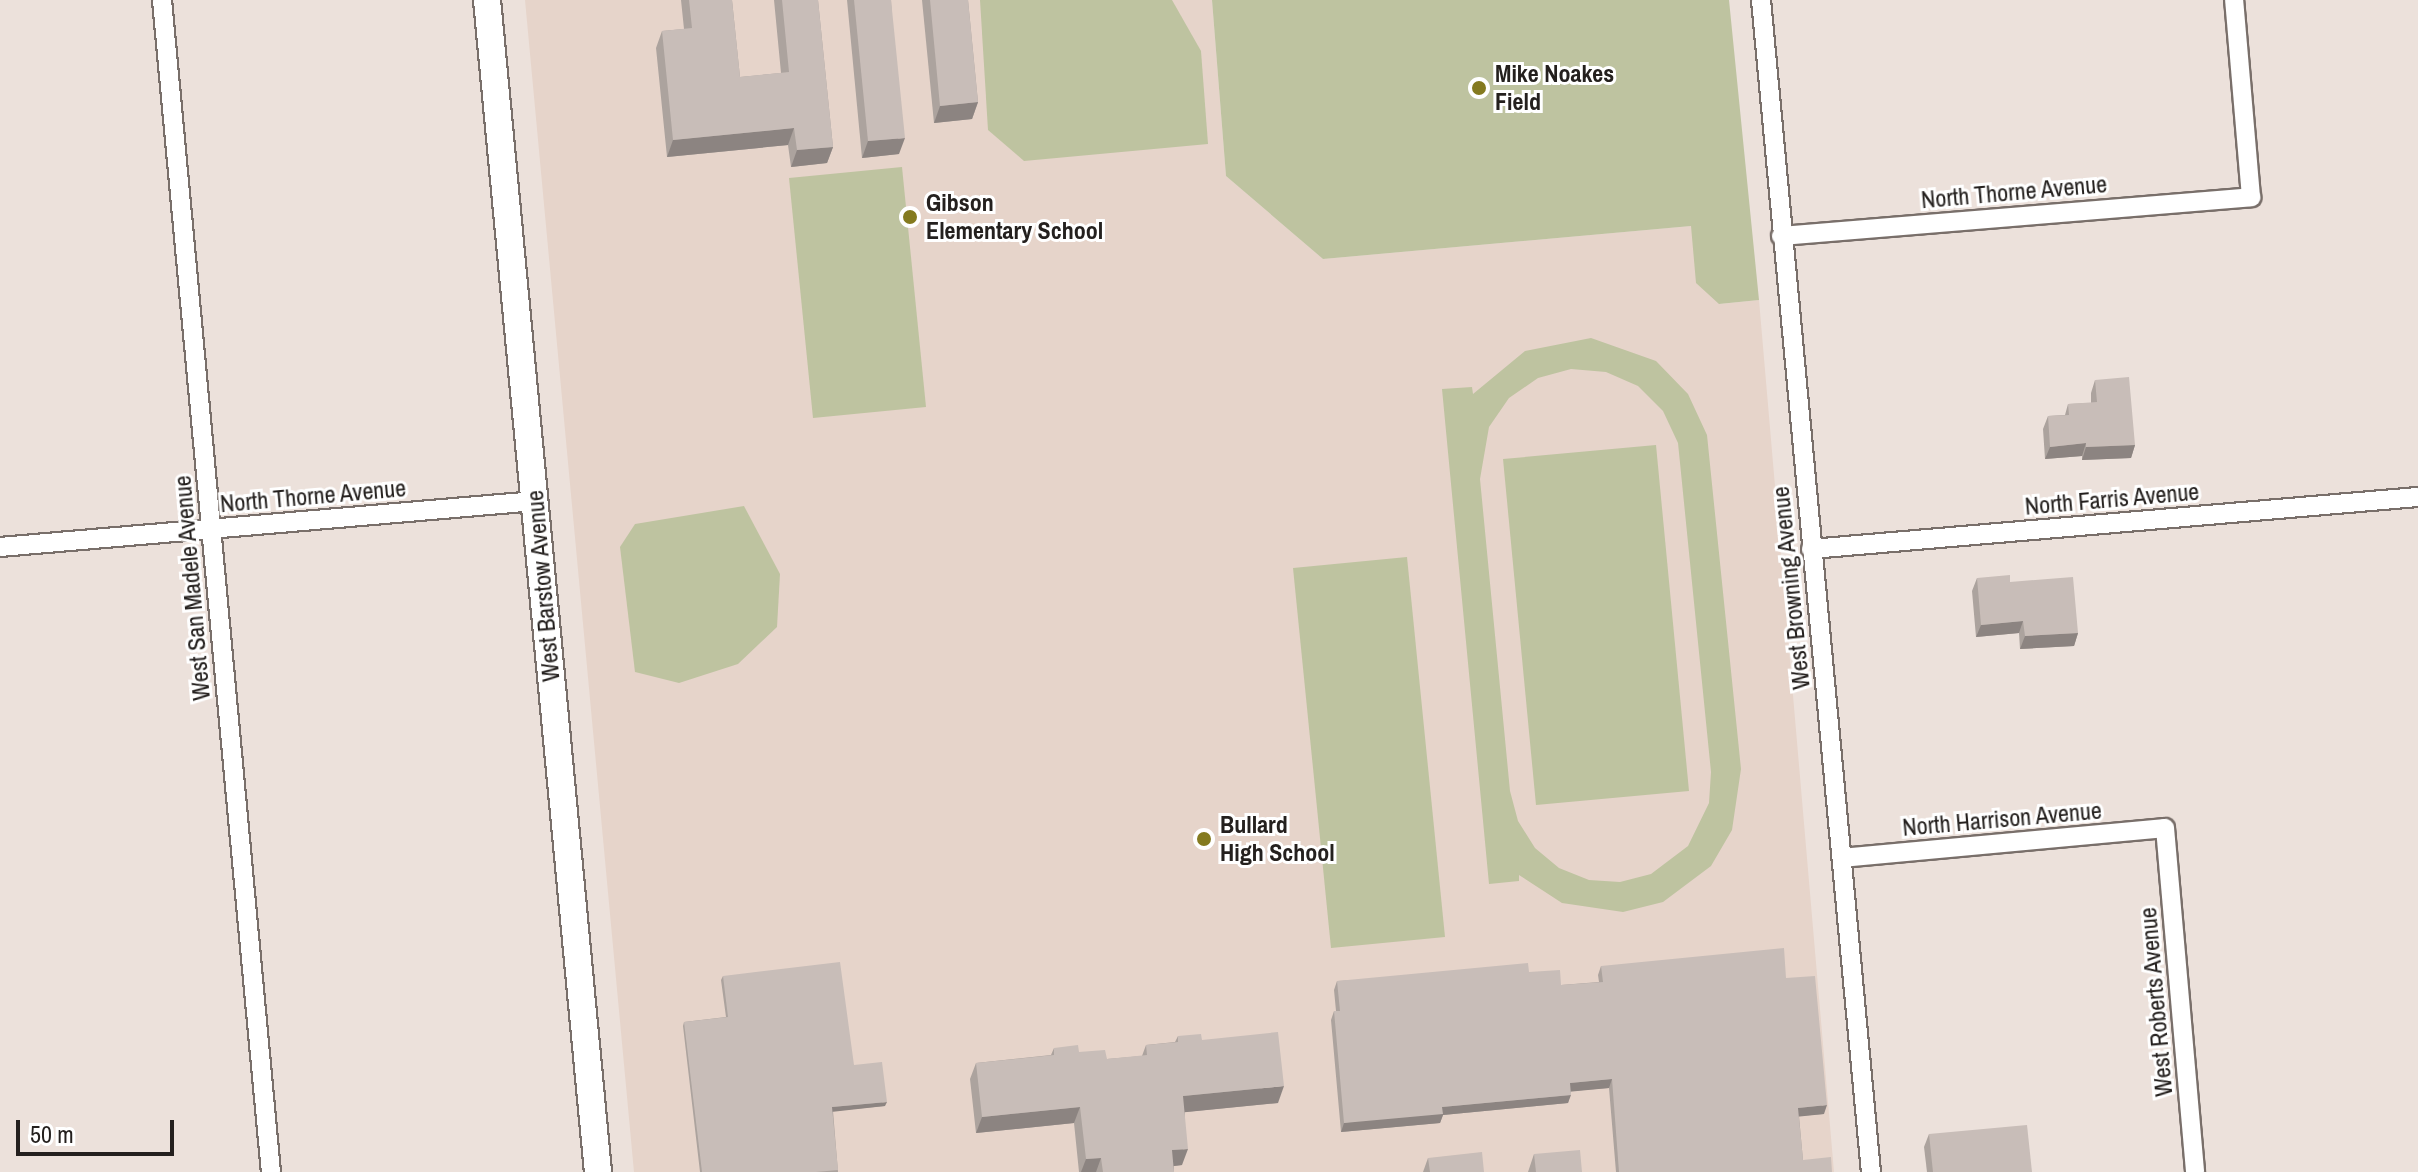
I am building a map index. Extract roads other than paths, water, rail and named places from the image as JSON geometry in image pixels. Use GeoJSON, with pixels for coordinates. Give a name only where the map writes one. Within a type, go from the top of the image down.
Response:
{"type":"FeatureCollection","features":[{"type":"Feature","properties":{"kind":"street","name":"West San Madele Avenue"},"geometry":{"type":"LineString","coordinates":[[162,0],[271,1172]]}},
{"type":"Feature","properties":{"kind":"street","name":"West Barstow Avenue"},"geometry":{"type":"LineString","coordinates":[[487,0],[598,1172]]}},
{"type":"Feature","properties":{"kind":"street","name":"West Browning Avenue"},"geometry":{"type":"LineString","coordinates":[[1761,0],[1871,1172]]}},
{"type":"Feature","properties":{"kind":"street","name":"North Thorne Avenue"},"geometry":{"type":"LineString","coordinates":[[1781,236],[2251,197],[2234,0]]}},
{"type":"Feature","properties":{"kind":"street","name":"North Farris Avenue"},"geometry":{"type":"LineString","coordinates":[[1811,549],[2418,497]]}},
{"type":"Feature","properties":{"kind":"street","name":"North Thorne Avenue"},"geometry":{"type":"LineString","coordinates":[[0,547],[535,501]]}},
{"type":"Feature","properties":{"kind":"street","name":"North Harrison Avenue"},"geometry":{"type":"LineString","coordinates":[[1842,858],[2165,828]]}},
{"type":"Feature","properties":{"kind":"street","name":"West Roberts Avenue"},"geometry":{"type":"LineString","coordinates":[[2165,828],[2195,1172]]}},
{"type":"Feature","properties":{"kind":"place","name":"Mike Noakes Field"},"geometry":{"type":"Point","coordinates":[1479,88]}},
{"type":"Feature","properties":{"kind":"place","name":"Gibson Elementary School"},"geometry":{"type":"Point","coordinates":[910,217]}},
{"type":"Feature","properties":{"kind":"place","name":"Bullard High School"},"geometry":{"type":"Point","coordinates":[1204,839]}}]}
